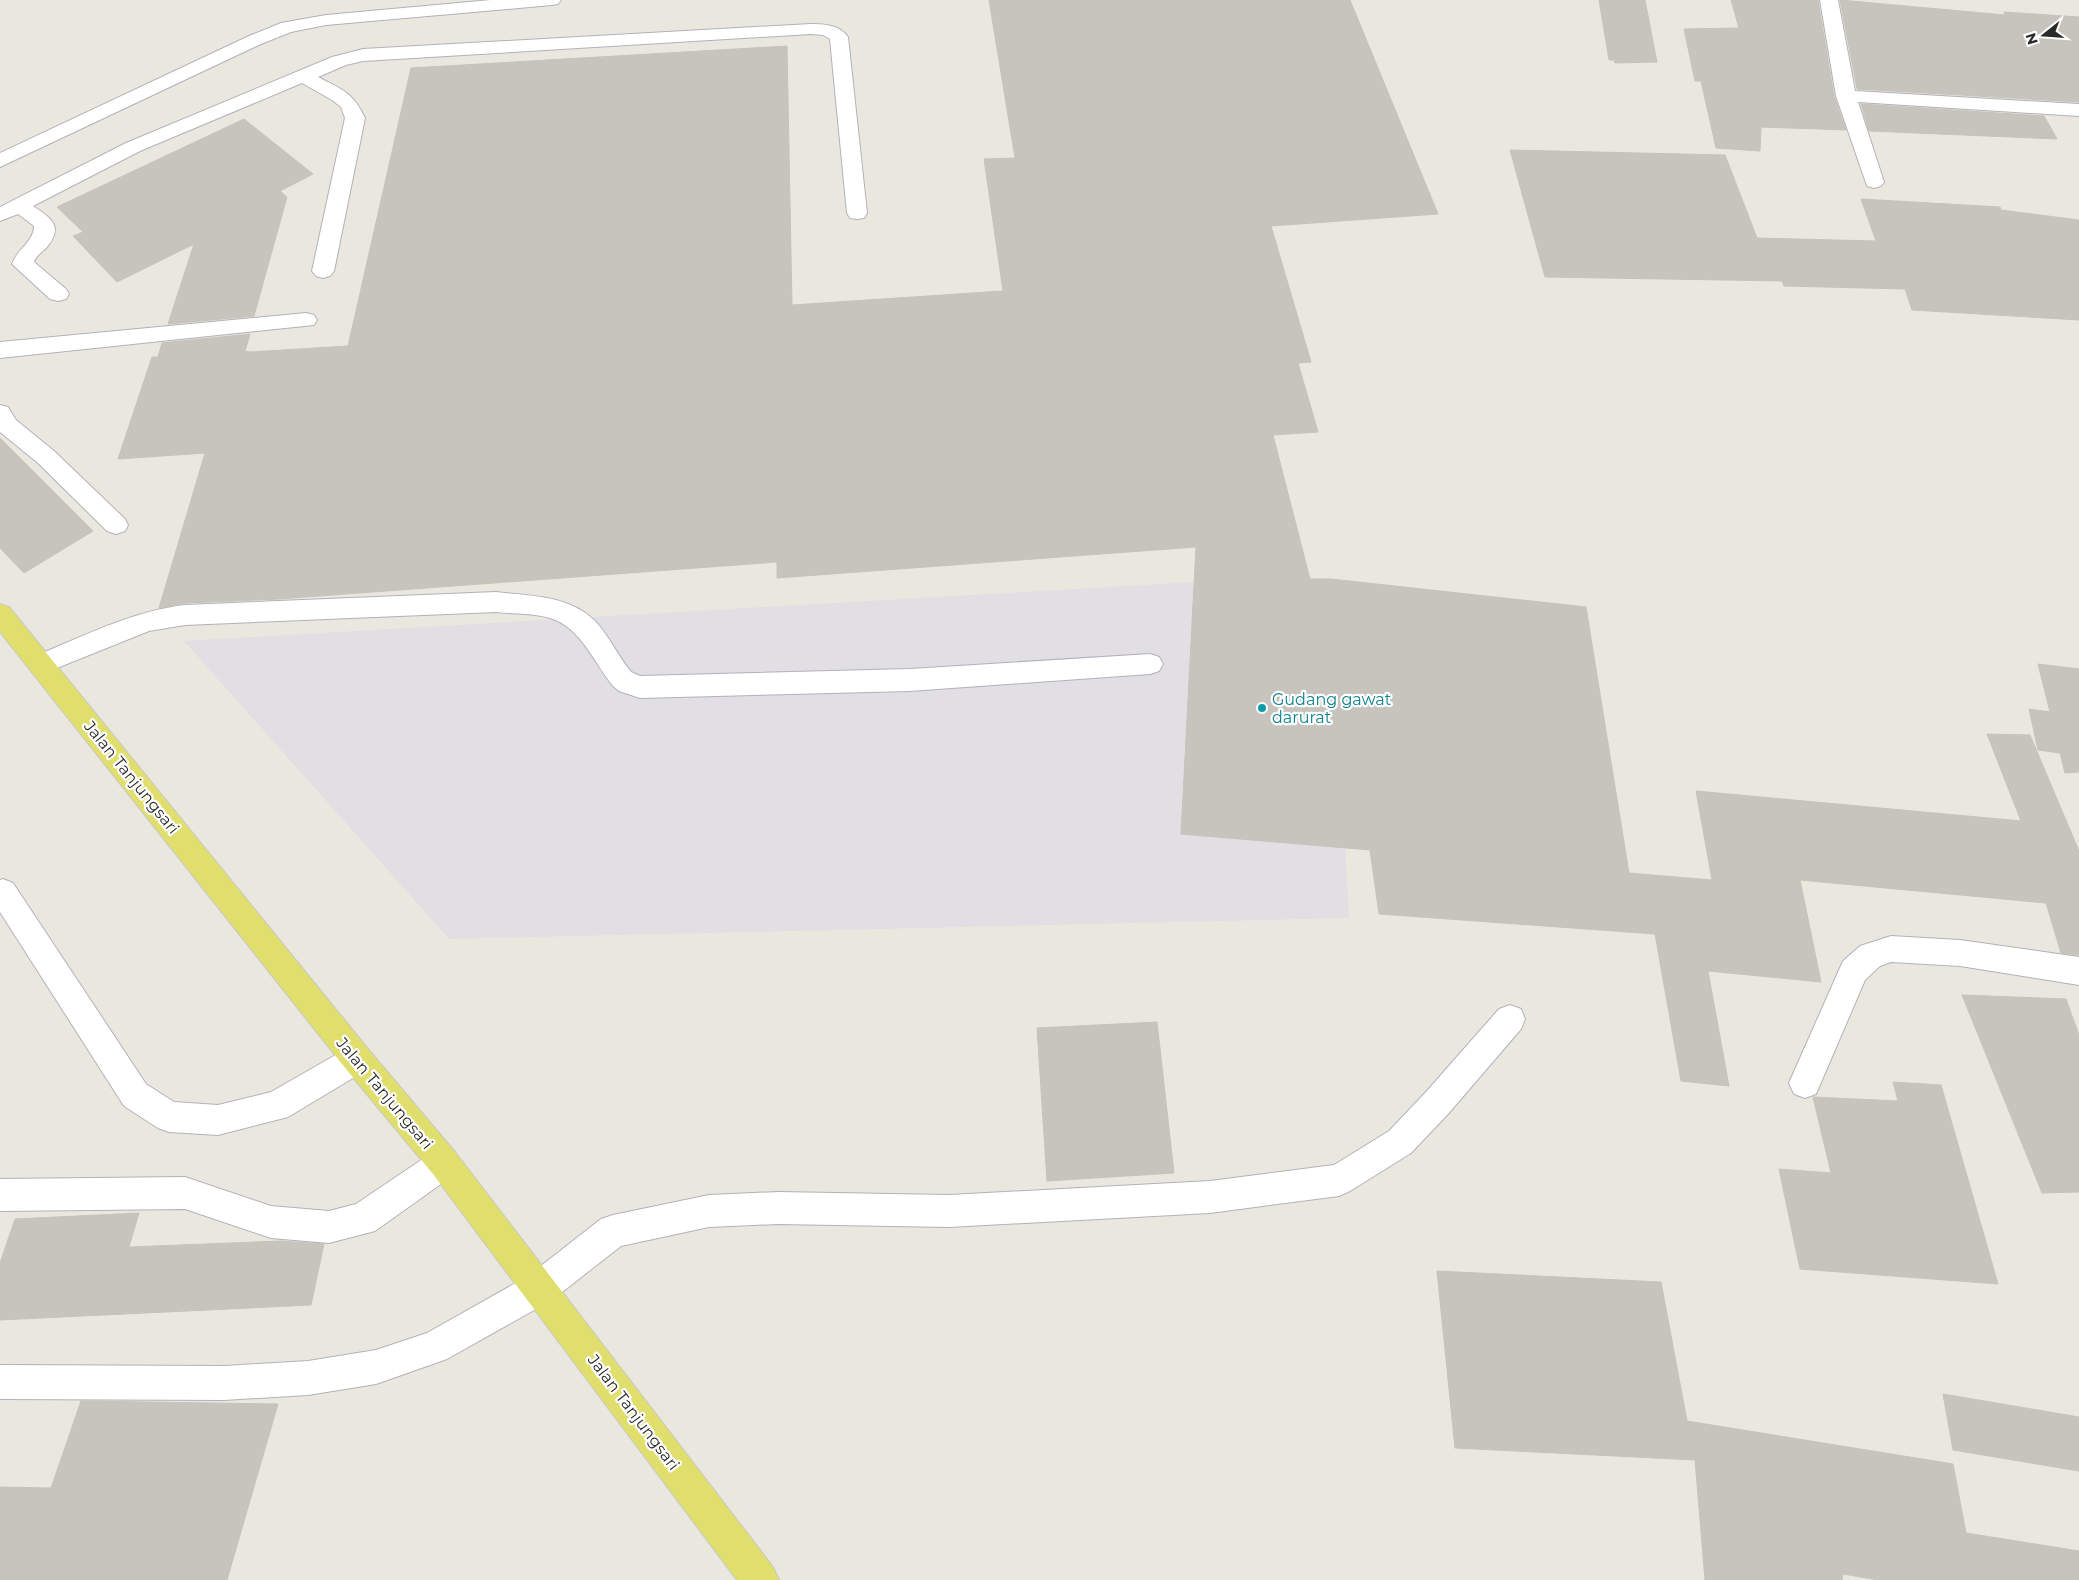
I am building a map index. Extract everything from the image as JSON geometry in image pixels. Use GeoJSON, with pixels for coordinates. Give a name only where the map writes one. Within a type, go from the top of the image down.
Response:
{"type":"FeatureCollection","features":[{"type":"Feature","properties":{"kind":"main road","name":"Jalan Tanjungsari"},"geometry":{"type":"LineString","coordinates":[[0,614],[357,1059],[444,1163],[760,1580]]}},
{"type":"Feature","properties":{"kind":"street"},"geometry":{"type":"LineString","coordinates":[[0,161],[255,40],[287,27],[378,14],[552,0]]}},
{"type":"Feature","properties":{"kind":"street"},"geometry":{"type":"LineString","coordinates":[[1829,0],[1846,96],[1874,182]]}},
{"type":"Feature","properties":{"kind":"street"},"geometry":{"type":"LineString","coordinates":[[9,210],[133,147],[304,77],[339,60],[363,55],[827,30],[839,37],[857,213]]}},
{"type":"Feature","properties":{"kind":"street"},"geometry":{"type":"LineString","coordinates":[[304,77],[349,104],[355,118],[323,271]]}},
{"type":"Feature","properties":{"kind":"street"},"geometry":{"type":"LineString","coordinates":[[1846,96],[2079,110]]}},
{"type":"Feature","properties":{"kind":"street"},"geometry":{"type":"LineString","coordinates":[[9,210],[44,223],[46,232],[42,241],[26,257],[23,264],[58,294]]}},
{"type":"Feature","properties":{"kind":"street"},"geometry":{"type":"LineString","coordinates":[[0,350],[306,320]]}},
{"type":"Feature","properties":{"kind":"street"},"geometry":{"type":"LineString","coordinates":[[0,413],[8,426],[46,457],[116,525]]}},
{"type":"Feature","properties":{"kind":"street"},"geometry":{"type":"LineString","coordinates":[[42,664],[160,618],[185,615],[496,602],[548,608],[568,615],[582,625],[605,653],[623,681],[640,687],[910,680],[1150,664]]}},
{"type":"Feature","properties":{"kind":"street"},"geometry":{"type":"LineString","coordinates":[[2,892],[135,1095],[169,1117],[218,1120],[276,1106],[357,1059]]}},
{"type":"Feature","properties":{"kind":"street"},"geometry":{"type":"LineString","coordinates":[[1805,1083],[1854,972],[1870,956],[1891,949],[1960,953],[2079,971]]}},
{"type":"Feature","properties":{"kind":"street"},"geometry":{"type":"LineString","coordinates":[[0,1382],[224,1383],[308,1378],[366,1369],[435,1347],[540,1288],[613,1230],[709,1211],[778,1208],[968,1210],[1210,1197],[1339,1180],[1400,1142],[1510,1019]]}},
{"type":"Feature","properties":{"kind":"street"},"geometry":{"type":"LineString","coordinates":[[0,1195],[185,1193],[271,1222],[329,1227],[363,1219],[444,1163]]}},
{"type":"Feature","properties":{"kind":"shaded area"},"geometry":{"type":"Polygon","coordinates":[[[1331,579],[1349,918],[449,939],[184,641],[1194,582],[1331,579]]]}},
{"type":"Feature","properties":{"kind":"building"},"geometry":{"type":"Polygon","coordinates":[[[989,0],[1350,0],[1438,214],[1271,226],[1311,362],[1298,363],[1318,432],[1273,435],[1310,579],[1331,579],[1586,607],[1629,873],[1712,880],[1696,791],[2021,821],[1987,734],[2030,735],[2079,851],[2079,955],[2061,953],[2046,903],[1800,880],[1821,982],[1708,971],[1729,1086],[1681,1081],[1655,934],[1379,914],[1370,850],[1181,834],[1196,547],[777,578],[777,562],[279,599],[185,603],[159,608],[205,453],[118,459],[152,357],[158,357],[162,343],[250,334],[245,351],[250,352],[348,346],[411,68],[787,46],[792,305],[1003,291],[984,159],[1015,158],[989,0]]]}},
{"type":"Feature","properties":{"kind":"building"},"geometry":{"type":"Polygon","coordinates":[[[1599,0],[1645,0],[1657,62],[1615,63],[1614,60],[1609,60],[1599,0]]]}},
{"type":"Feature","properties":{"kind":"building"},"geometry":{"type":"Polygon","coordinates":[[[1731,0],[1818,0],[1834,96],[1846,130],[1761,127],[1760,151],[1716,148],[1701,81],[1695,81],[1684,29],[1739,28],[1731,0]]]}},
{"type":"Feature","properties":{"kind":"building"},"geometry":{"type":"Polygon","coordinates":[[[1840,0],[2005,15],[2004,12],[2079,17],[2079,102],[1857,89],[1840,0]]]}},
{"type":"Feature","properties":{"kind":"building"},"geometry":{"type":"Polygon","coordinates":[[[1861,104],[2044,116],[2057,139],[1869,131],[1861,104]]]}},
{"type":"Feature","properties":{"kind":"building"},"geometry":{"type":"Polygon","coordinates":[[[244,119],[313,174],[280,191],[287,197],[254,316],[168,324],[194,244],[117,282],[73,236],[83,232],[57,207],[244,119]]]}},
{"type":"Feature","properties":{"kind":"building"},"geometry":{"type":"Polygon","coordinates":[[[1510,150],[1725,155],[1757,238],[1876,241],[1861,199],[2000,207],[2001,210],[2079,220],[2079,320],[1912,310],[1905,289],[1784,286],[1782,281],[1545,277],[1510,150]]]}},
{"type":"Feature","properties":{"kind":"building"},"geometry":{"type":"Polygon","coordinates":[[[0,438],[93,531],[24,573],[0,548],[0,438]]]}},
{"type":"Feature","properties":{"kind":"building"},"geometry":{"type":"Polygon","coordinates":[[[2038,664],[2079,669],[2079,772],[2065,773],[2060,753],[2038,750],[2029,709],[2050,712],[2038,664]]]}},
{"type":"Feature","properties":{"kind":"building"},"geometry":{"type":"Polygon","coordinates":[[[1962,995],[2066,999],[2079,1035],[2079,1192],[2042,1193],[1962,995]]]}},
{"type":"Feature","properties":{"kind":"building"},"geometry":{"type":"Polygon","coordinates":[[[1157,1022],[1174,1173],[1047,1181],[1037,1028],[1157,1022]]]}},
{"type":"Feature","properties":{"kind":"building"},"geometry":{"type":"Polygon","coordinates":[[[1893,1082],[1941,1085],[1998,1284],[1800,1269],[1779,1169],[1831,1173],[1813,1097],[1898,1101],[1893,1082]]]}},
{"type":"Feature","properties":{"kind":"building"},"geometry":{"type":"Polygon","coordinates":[[[139,1213],[129,1247],[280,1241],[324,1244],[311,1305],[0,1320],[0,1263],[15,1219],[139,1213]]]}},
{"type":"Feature","properties":{"kind":"building"},"geometry":{"type":"Polygon","coordinates":[[[1437,1271],[1661,1282],[1687,1421],[1953,1464],[1966,1533],[2079,1551],[2079,1580],[1878,1580],[1843,1574],[1842,1580],[1705,1580],[1695,1460],[1455,1448],[1437,1271]]]}},
{"type":"Feature","properties":{"kind":"building"},"geometry":{"type":"Polygon","coordinates":[[[1943,1394],[2079,1417],[2079,1471],[1953,1450],[1943,1394]]]}},
{"type":"Feature","properties":{"kind":"building"},"geometry":{"type":"Polygon","coordinates":[[[81,1401],[278,1404],[227,1580],[0,1580],[0,1487],[51,1488],[81,1401]]]}},
{"type":"Feature","properties":{"kind":"place","name":"Gudang gawat darurat"},"geometry":{"type":"Point","coordinates":[1262,708]}}]}
